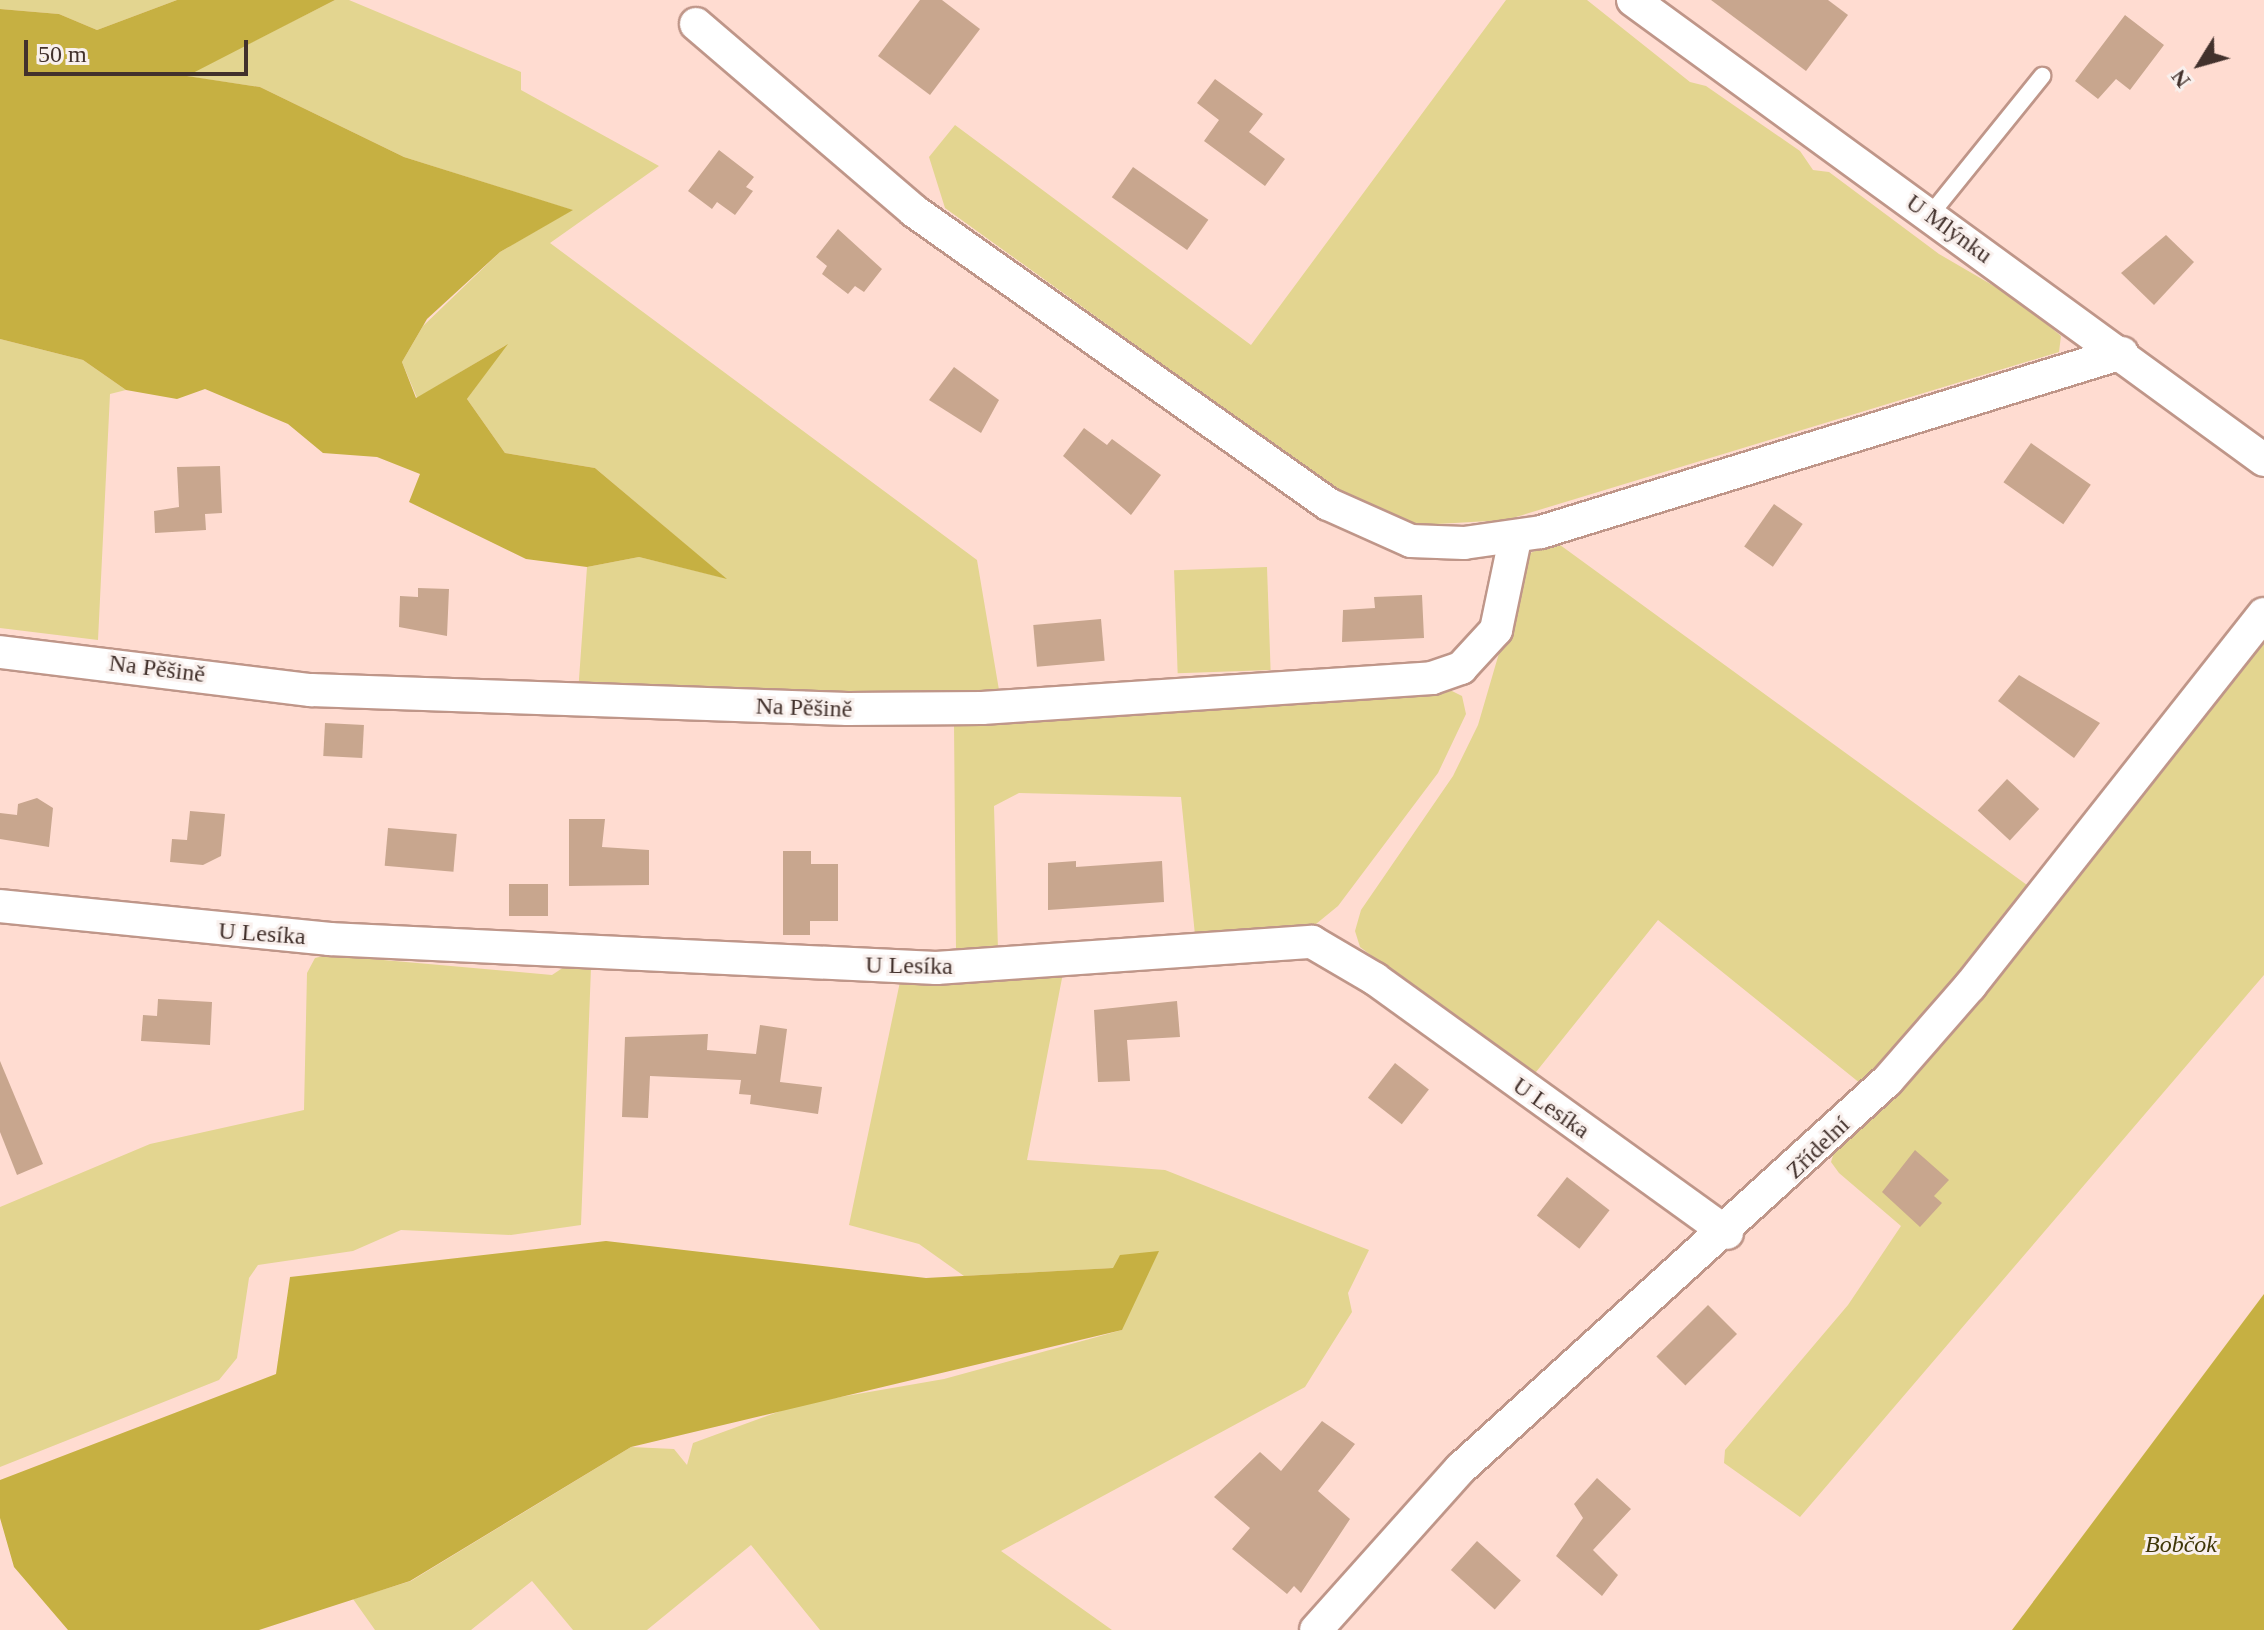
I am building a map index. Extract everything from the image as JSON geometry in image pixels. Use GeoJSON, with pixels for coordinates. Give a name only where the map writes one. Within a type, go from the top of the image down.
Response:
{"type":"FeatureCollection","features":[{"type":"Feature","properties":{"kind":"street","name":"U Mlýnku"},"geometry":{"type":"LineString","coordinates":[[1633,0],[2122,353],[2264,460]]}},
{"type":"Feature","properties":{"kind":"street"},"geometry":{"type":"LineString","coordinates":[[696,24],[914,211],[1328,504],[1411,541],[1515,539],[2122,353]]}},
{"type":"Feature","properties":{"kind":"street","name":"Na Pěšině"},"geometry":{"type":"LineString","coordinates":[[0,652],[311,690],[848,709],[982,708],[1432,678],[1461,668],[1490,641],[1515,539]]}},
{"type":"Feature","properties":{"kind":"street","name":"Zřídelní"},"geometry":{"type":"LineString","coordinates":[[1316,1630],[1460,1469],[1727,1233],[1888,1080],[1949,1010],[2264,614]]}},
{"type":"Feature","properties":{"kind":"street","name":"U Lesíka"},"geometry":{"type":"LineString","coordinates":[[0,906],[329,939],[936,968],[1312,942],[1365,972],[1727,1233]]}},
{"type":"Feature","properties":{"kind":"lane"},"geometry":{"type":"LineString","coordinates":[[1930,215],[2042,76]]}},
{"type":"Feature","properties":{"kind":"shaded area"},"geometry":{"type":"Polygon","coordinates":[[[0,0],[177,0],[97,30],[59,14],[0,9],[0,0]]]}},
{"type":"Feature","properties":{"kind":"shaded area"},"geometry":{"type":"Polygon","coordinates":[[[335,0],[349,0],[521,72],[521,90],[659,166],[550,243],[977,560],[999,690],[578,693],[587,567],[639,557],[725,578],[595,468],[505,453],[467,399],[506,345],[417,398],[402,362],[423,326],[500,252],[572,210],[404,157],[260,87],[185,76],[335,0]]]}},
{"type":"Feature","properties":{"kind":"shaded area"},"geometry":{"type":"Polygon","coordinates":[[[1506,0],[1587,0],[1690,82],[1706,86],[1800,151],[1813,170],[1829,172],[1939,254],[2018,300],[2061,336],[2059,352],[1506,520],[1420,525],[1382,517],[1352,501],[945,208],[929,157],[955,125],[1251,345],[1506,0]]]}},
{"type":"Feature","properties":{"kind":"shaded area"},"geometry":{"type":"Polygon","coordinates":[[[0,339],[83,360],[126,390],[110,394],[98,640],[0,628],[0,339]]]}},
{"type":"Feature","properties":{"kind":"shaded area"},"geometry":{"type":"Polygon","coordinates":[[[1556,542],[2027,885],[1866,1088],[1658,920],[1532,1077],[1360,947],[1355,931],[1361,910],[1453,776],[1478,725],[1528,554],[1556,542]]]}},
{"type":"Feature","properties":{"kind":"shaded area"},"geometry":{"type":"Polygon","coordinates":[[[1267,567],[1271,670],[1178,673],[1174,570],[1267,567]]]}},
{"type":"Feature","properties":{"kind":"shaded area"},"geometry":{"type":"Polygon","coordinates":[[[2264,638],[2264,975],[1800,1517],[1724,1463],[1725,1450],[1848,1305],[1901,1226],[1839,1173],[1831,1162],[1836,1146],[2264,638]]]}},
{"type":"Feature","properties":{"kind":"shaded area"},"geometry":{"type":"Polygon","coordinates":[[[1450,690],[1462,696],[1466,714],[1438,773],[1338,906],[1316,924],[1195,935],[1181,797],[1019,793],[994,806],[998,950],[956,951],[954,725],[1450,690]]]}},
{"type":"Feature","properties":{"kind":"shaded area"},"geometry":{"type":"Polygon","coordinates":[[[327,955],[552,975],[564,967],[591,968],[581,1225],[511,1235],[401,1230],[353,1251],[258,1265],[249,1278],[237,1358],[219,1380],[0,1467],[0,1207],[150,1144],[304,1110],[307,973],[315,958],[327,955]]]}},
{"type":"Feature","properties":{"kind":"shaded area"},"geometry":{"type":"Polygon","coordinates":[[[1063,973],[1027,1160],[1165,1170],[1369,1250],[1348,1293],[1352,1312],[1305,1387],[1001,1551],[1112,1630],[820,1630],[751,1545],[647,1630],[573,1630],[532,1581],[471,1630],[375,1630],[353,1599],[411,1581],[631,1447],[674,1449],[687,1465],[693,1443],[800,1404],[944,1379],[1122,1330],[1113,1268],[964,1276],[919,1244],[849,1225],[901,977],[1063,973]]]}},
{"type":"Feature","properties":{"kind":"green space"},"geometry":{"type":"Polygon","coordinates":[[[177,0],[335,0],[187,76],[260,87],[404,157],[573,210],[500,252],[427,319],[402,362],[416,398],[508,344],[467,399],[505,453],[595,468],[727,579],[639,557],[587,567],[526,559],[409,502],[420,474],[377,457],[323,453],[288,424],[205,389],[177,399],[126,390],[83,360],[0,339],[0,9],[59,14],[97,30],[177,0]]]}},
{"type":"Feature","properties":{"kind":"green space"},"geometry":{"type":"Polygon","coordinates":[[[606,1241],[926,1278],[1113,1268],[1120,1255],[1159,1251],[1122,1330],[631,1447],[410,1581],[259,1630],[68,1630],[14,1567],[0,1518],[0,1480],[276,1374],[290,1277],[606,1241]]]}},
{"type":"Feature","properties":{"kind":"green space","name":"Bobčok"},"geometry":{"type":"Polygon","coordinates":[[[2264,1294],[2264,1630],[2012,1630],[2264,1294]]]}},
{"type":"Feature","properties":{"kind":"building"},"geometry":{"type":"Polygon","coordinates":[[[920,0],[942,0],[980,29],[930,95],[878,56],[920,0]]]}},
{"type":"Feature","properties":{"kind":"building"},"geometry":{"type":"Polygon","coordinates":[[[1711,0],[1828,0],[1848,15],[1806,71],[1711,0]]]}},
{"type":"Feature","properties":{"kind":"building"},"geometry":{"type":"Polygon","coordinates":[[[2125,15],[2164,45],[2130,90],[2116,79],[2098,99],[2075,81],[2125,15]]]}},
{"type":"Feature","properties":{"kind":"building"},"geometry":{"type":"Polygon","coordinates":[[[1215,79],[1263,114],[1249,132],[1285,159],[1265,186],[1204,141],[1219,120],[1197,103],[1215,79]]]}},
{"type":"Feature","properties":{"kind":"building"},"geometry":{"type":"Polygon","coordinates":[[[719,150],[754,177],[746,187],[753,191],[735,215],[717,202],[712,209],[688,191],[719,150]]]}},
{"type":"Feature","properties":{"kind":"building"},"geometry":{"type":"Polygon","coordinates":[[[1133,167],[1208,220],[1187,250],[1112,197],[1133,167]]]}},
{"type":"Feature","properties":{"kind":"building"},"geometry":{"type":"Polygon","coordinates":[[[838,229],[882,269],[864,292],[855,286],[848,294],[822,274],[827,266],[816,257],[838,229]]]}},
{"type":"Feature","properties":{"kind":"building"},"geometry":{"type":"Polygon","coordinates":[[[2166,235],[2194,262],[2154,305],[2121,273],[2166,235]]]}},
{"type":"Feature","properties":{"kind":"building"},"geometry":{"type":"Polygon","coordinates":[[[954,367],[999,400],[981,433],[929,400],[954,367]]]}},
{"type":"Feature","properties":{"kind":"building"},"geometry":{"type":"Polygon","coordinates":[[[1084,428],[1107,445],[1112,439],[1161,475],[1131,515],[1063,456],[1084,428]]]}},
{"type":"Feature","properties":{"kind":"building"},"geometry":{"type":"Polygon","coordinates":[[[2031,443],[2091,485],[2063,524],[2003,482],[2031,443]]]}},
{"type":"Feature","properties":{"kind":"building"},"geometry":{"type":"Polygon","coordinates":[[[220,466],[222,513],[205,514],[206,530],[155,533],[154,511],[179,507],[177,467],[220,466]]]}},
{"type":"Feature","properties":{"kind":"building"},"geometry":{"type":"Polygon","coordinates":[[[1774,504],[1803,524],[1773,567],[1744,547],[1774,504]]]}},
{"type":"Feature","properties":{"kind":"building"},"geometry":{"type":"Polygon","coordinates":[[[418,588],[449,589],[447,636],[399,627],[400,596],[418,597],[418,588]]]}},
{"type":"Feature","properties":{"kind":"building"},"geometry":{"type":"Polygon","coordinates":[[[1422,595],[1424,638],[1342,642],[1343,610],[1375,608],[1374,597],[1422,595]]]}},
{"type":"Feature","properties":{"kind":"building"},"geometry":{"type":"Polygon","coordinates":[[[1101,619],[1105,661],[1037,667],[1033,625],[1101,619]]]}},
{"type":"Feature","properties":{"kind":"building"},"geometry":{"type":"Polygon","coordinates":[[[2019,675],[2100,723],[2074,758],[1998,701],[2019,675]]]}},
{"type":"Feature","properties":{"kind":"building"},"geometry":{"type":"Polygon","coordinates":[[[325,723],[364,725],[362,758],[323,756],[325,723]]]}},
{"type":"Feature","properties":{"kind":"building"},"geometry":{"type":"Polygon","coordinates":[[[2007,779],[2039,809],[2010,840],[1978,810],[2007,779]]]}},
{"type":"Feature","properties":{"kind":"building"},"geometry":{"type":"Polygon","coordinates":[[[37,798],[53,808],[49,847],[0,839],[0,813],[17,815],[18,804],[37,798]]]}},
{"type":"Feature","properties":{"kind":"building"},"geometry":{"type":"Polygon","coordinates":[[[190,811],[225,814],[221,856],[203,865],[170,862],[172,839],[187,840],[190,811]]]}},
{"type":"Feature","properties":{"kind":"building"},"geometry":{"type":"Polygon","coordinates":[[[569,819],[605,819],[602,847],[649,850],[649,885],[569,886],[569,819]]]}},
{"type":"Feature","properties":{"kind":"building"},"geometry":{"type":"Polygon","coordinates":[[[388,828],[457,834],[453,872],[385,866],[388,828]]]}},
{"type":"Feature","properties":{"kind":"building"},"geometry":{"type":"Polygon","coordinates":[[[783,851],[811,851],[811,864],[838,864],[838,921],[810,921],[810,935],[783,935],[783,851]]]}},
{"type":"Feature","properties":{"kind":"building"},"geometry":{"type":"Polygon","coordinates":[[[1076,861],[1076,867],[1162,861],[1164,902],[1048,910],[1048,863],[1076,861]]]}},
{"type":"Feature","properties":{"kind":"building"},"geometry":{"type":"Polygon","coordinates":[[[509,884],[548,884],[548,916],[509,916],[509,884]]]}},
{"type":"Feature","properties":{"kind":"building"},"geometry":{"type":"Polygon","coordinates":[[[158,999],[212,1002],[210,1045],[141,1041],[143,1015],[157,1016],[158,999]]]}},
{"type":"Feature","properties":{"kind":"building"},"geometry":{"type":"Polygon","coordinates":[[[1177,1001],[1180,1037],[1127,1040],[1130,1081],[1098,1082],[1094,1010],[1177,1001]]]}},
{"type":"Feature","properties":{"kind":"building"},"geometry":{"type":"Polygon","coordinates":[[[760,1025],[787,1029],[780,1082],[822,1087],[818,1114],[750,1104],[751,1095],[739,1094],[741,1080],[650,1076],[648,1118],[622,1117],[625,1037],[708,1034],[707,1050],[756,1054],[760,1025]]]}},
{"type":"Feature","properties":{"kind":"building"},"geometry":{"type":"Polygon","coordinates":[[[0,1061],[43,1164],[17,1175],[0,1132],[0,1061]]]}},
{"type":"Feature","properties":{"kind":"building"},"geometry":{"type":"Polygon","coordinates":[[[1395,1063],[1429,1089],[1402,1124],[1368,1098],[1395,1063]]]}},
{"type":"Feature","properties":{"kind":"building"},"geometry":{"type":"Polygon","coordinates":[[[1915,1150],[1949,1180],[1934,1196],[1942,1203],[1920,1227],[1882,1192],[1915,1150]]]}},
{"type":"Feature","properties":{"kind":"building"},"geometry":{"type":"Polygon","coordinates":[[[1567,1177],[1610,1210],[1579,1249],[1537,1216],[1567,1177]]]}},
{"type":"Feature","properties":{"kind":"building"},"geometry":{"type":"Polygon","coordinates":[[[1708,1305],[1737,1334],[1685,1386],[1656,1357],[1708,1305]]]}},
{"type":"Feature","properties":{"kind":"building"},"geometry":{"type":"Polygon","coordinates":[[[1322,1421],[1355,1444],[1318,1491],[1350,1519],[1301,1593],[1294,1586],[1287,1594],[1232,1549],[1250,1528],[1214,1497],[1260,1452],[1281,1471],[1322,1421]]]}},
{"type":"Feature","properties":{"kind":"building"},"geometry":{"type":"Polygon","coordinates":[[[1597,1478],[1631,1509],[1593,1550],[1618,1575],[1602,1596],[1556,1556],[1583,1518],[1574,1504],[1597,1478]]]}},
{"type":"Feature","properties":{"kind":"building"},"geometry":{"type":"Polygon","coordinates":[[[1477,1541],[1521,1580],[1495,1609],[1451,1570],[1477,1541]]]}}]}
